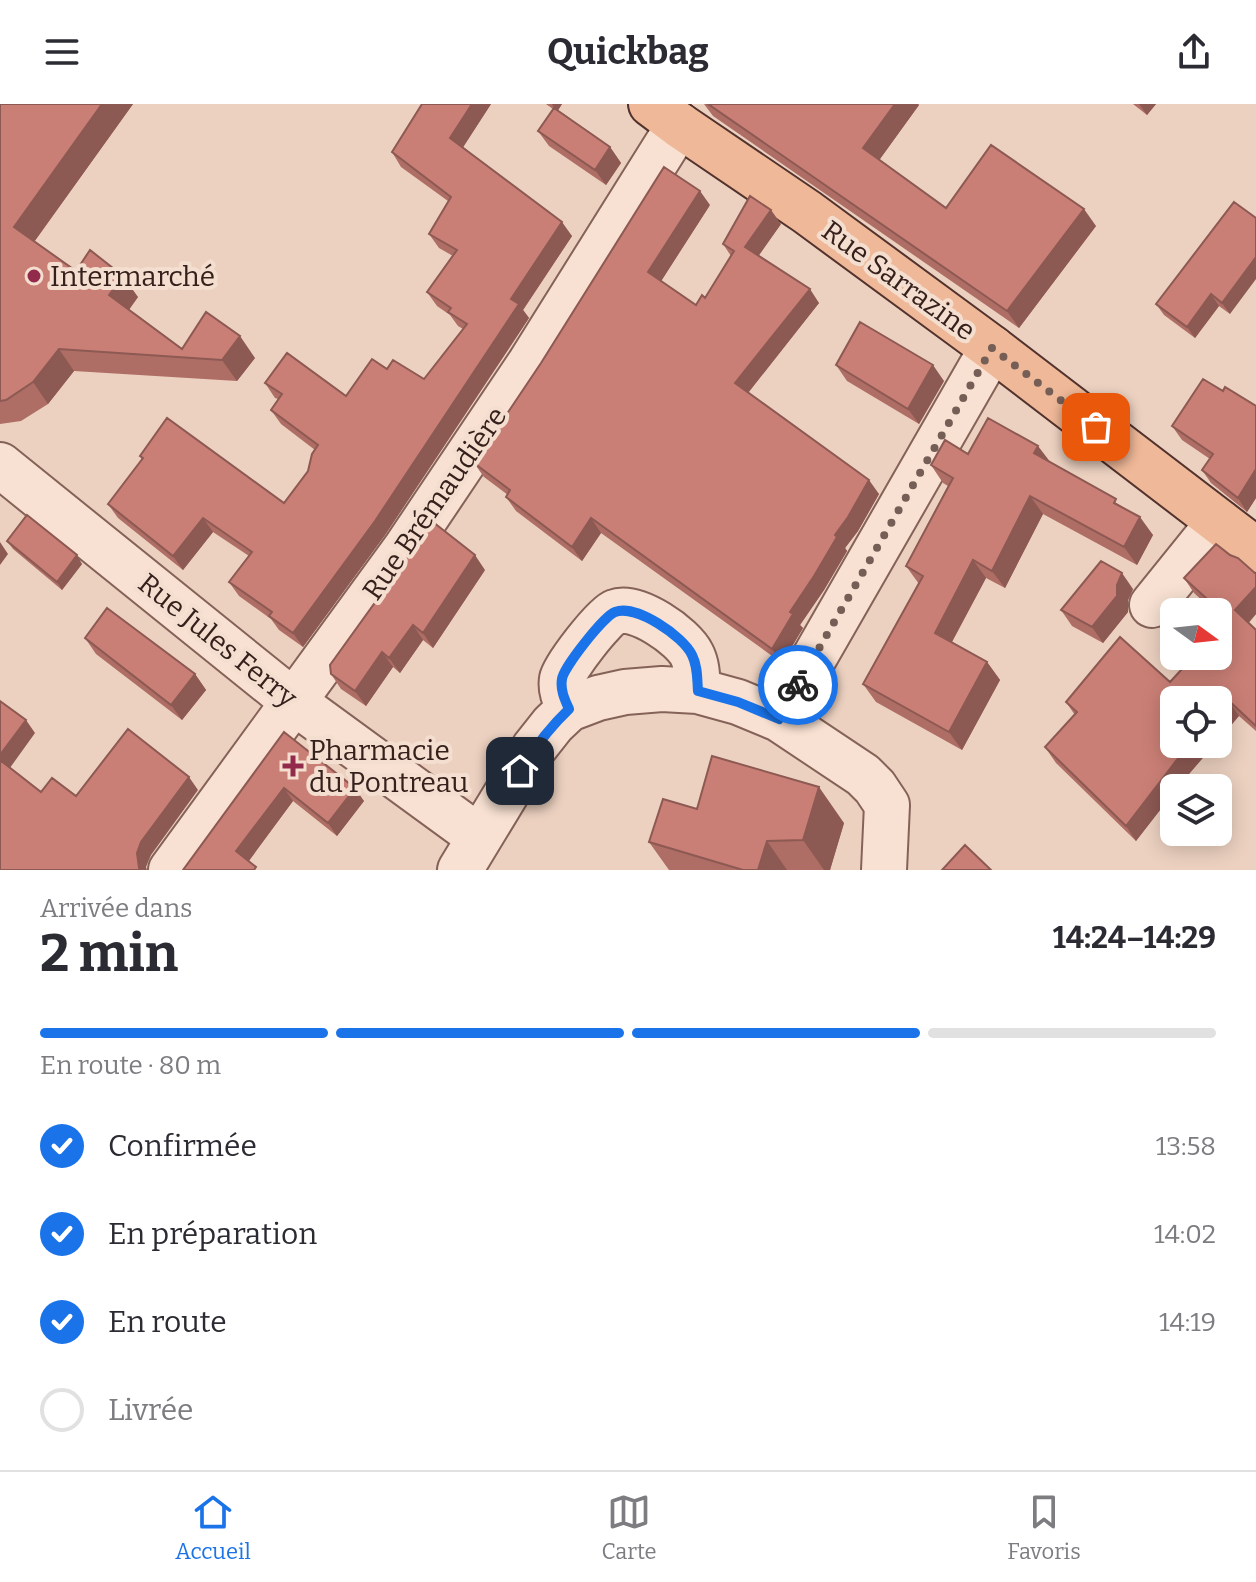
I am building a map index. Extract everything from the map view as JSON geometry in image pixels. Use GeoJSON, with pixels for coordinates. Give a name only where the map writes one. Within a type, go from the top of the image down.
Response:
{"type":"FeatureCollection","features":[{"type":"Feature","properties":{"kind":"main road","name":"Rue Sarrazine"},"geometry":{"type":"LineString","coordinates":[[665,115],[807,212],[992,348],[1256,550]]}},
{"type":"Feature","properties":{"kind":"street","name":"Rue Brémaudière"},"geometry":{"type":"LineString","coordinates":[[171,870],[405,549],[530,363],[665,115]]}},
{"type":"Feature","properties":{"kind":"street"},"geometry":{"type":"LineString","coordinates":[[779,719],[992,348]]}},
{"type":"Feature","properties":{"kind":"street","name":"Rue Jules Ferry"},"geometry":{"type":"LineString","coordinates":[[0,465],[294,702],[470,853]]}},
{"type":"Feature","properties":{"kind":"street"},"geometry":{"type":"LineString","coordinates":[[1152,605],[1219,522]]}},
{"type":"Feature","properties":{"kind":"street"},"geometry":{"type":"LineString","coordinates":[[569,709],[562,692],[566,667],[605,619],[615,612],[638,612],[687,646],[697,668],[698,691]]}},
{"type":"Feature","properties":{"kind":"street"},"geometry":{"type":"LineString","coordinates":[[470,853],[534,748],[569,709],[625,692],[662,689],[698,691],[738,702],[779,719],[863,775],[887,805],[884,870]]}},
{"type":"Feature","properties":{"kind":"building","name":"Intermarché"},"geometry":{"type":"Polygon","coordinates":[[[0,104],[102,104],[14,227],[76,271],[90,250],[123,276],[109,295],[182,349],[206,312],[240,336],[222,360],[59,349],[33,382],[0,401],[0,104]]]}},
{"type":"Feature","properties":{"kind":"building"},"geometry":{"type":"Polygon","coordinates":[[[422,104],[472,104],[450,138],[562,222],[511,299],[519,304],[375,521],[293,633],[269,616],[272,612],[229,582],[252,552],[203,518],[173,556],[108,504],[143,458],[140,456],[167,418],[284,503],[308,471],[318,445],[271,410],[282,394],[265,383],[287,353],[346,396],[372,359],[387,369],[393,360],[424,379],[467,324],[448,312],[451,308],[427,292],[457,250],[429,234],[451,197],[392,152],[422,104]]]}},
{"type":"Feature","properties":{"kind":"building"},"geometry":{"type":"Polygon","coordinates":[[[708,104],[895,104],[863,148],[946,208],[991,145],[1084,209],[1007,311],[708,104]]]}},
{"type":"Feature","properties":{"kind":"building"},"geometry":{"type":"Polygon","coordinates":[[[554,108],[610,147],[595,170],[538,131],[554,108]]]}},
{"type":"Feature","properties":{"kind":"building"},"geometry":{"type":"Polygon","coordinates":[[[664,167],[700,191],[648,272],[696,305],[702,295],[705,298],[734,251],[723,244],[750,196],[771,210],[745,247],[810,289],[735,383],[869,480],[790,612],[793,614],[772,649],[591,518],[572,547],[506,497],[510,490],[474,463],[664,167]]]}},
{"type":"Feature","properties":{"kind":"building"},"geometry":{"type":"Polygon","coordinates":[[[1234,202],[1256,218],[1256,257],[1222,303],[1211,294],[1187,327],[1156,304],[1234,202]]]}},
{"type":"Feature","properties":{"kind":"building"},"geometry":{"type":"Polygon","coordinates":[[[860,322],[933,365],[908,409],[836,365],[860,322]]]}},
{"type":"Feature","properties":{"kind":"building"},"geometry":{"type":"Polygon","coordinates":[[[1203,379],[1223,391],[1225,387],[1256,406],[1256,469],[1238,498],[1202,470],[1213,454],[1172,426],[1203,379]]]}},
{"type":"Feature","properties":{"kind":"building"},"geometry":{"type":"Polygon","coordinates":[[[988,418],[1038,446],[1034,453],[1116,499],[1114,503],[1140,517],[1124,547],[1030,496],[992,571],[973,560],[935,633],[987,662],[949,732],[863,684],[923,576],[906,566],[953,478],[931,465],[945,440],[968,454],[988,418]]]}},
{"type":"Feature","properties":{"kind":"building"},"geometry":{"type":"Polygon","coordinates":[[[27,515],[77,555],[57,582],[7,541],[27,515]]]}},
{"type":"Feature","properties":{"kind":"building"},"geometry":{"type":"Polygon","coordinates":[[[433,522],[475,555],[423,633],[413,625],[389,658],[382,652],[355,691],[331,674],[330,665],[433,522]]]}},
{"type":"Feature","properties":{"kind":"building"},"geometry":{"type":"Polygon","coordinates":[[[1216,544],[1256,574],[1256,587],[1235,610],[1256,630],[1256,726],[1232,704],[1232,686],[1160,686],[1160,758],[1179,758],[1166,774],[1160,774],[1160,782],[1126,826],[1045,747],[1077,712],[1066,702],[1120,637],[1170,682],[1181,670],[1232,670],[1232,598],[1206,598],[1184,578],[1216,544]]]}},
{"type":"Feature","properties":{"kind":"building"},"geometry":{"type":"Polygon","coordinates":[[[1101,561],[1122,573],[1117,596],[1092,627],[1061,610],[1101,561]]]}},
{"type":"Feature","properties":{"kind":"building"},"geometry":{"type":"Polygon","coordinates":[[[107,608],[195,674],[171,705],[85,638],[107,608]]]}},
{"type":"Feature","properties":{"kind":"building"},"geometry":{"type":"Polygon","coordinates":[[[0,701],[26,720],[0,755],[0,701]]]}},
{"type":"Feature","properties":{"kind":"building"},"geometry":{"type":"Polygon","coordinates":[[[128,729],[189,777],[141,842],[137,853],[141,870],[0,870],[0,760],[41,792],[52,778],[76,796],[128,729]]]}},
{"type":"Feature","properties":{"kind":"building"},"geometry":{"type":"Polygon","coordinates":[[[284,732],[355,788],[328,823],[284,788],[236,851],[256,867],[254,870],[183,870],[284,732]]]}},
{"type":"Feature","properties":{"kind":"building"},"geometry":{"type":"Polygon","coordinates":[[[712,756],[819,787],[803,840],[767,841],[758,870],[743,870],[649,842],[663,799],[697,809],[712,756]]]}},
{"type":"Feature","properties":{"kind":"building"},"geometry":{"type":"Polygon","coordinates":[[[965,845],[991,870],[942,870],[965,845]]]}},
{"type":"Feature","properties":{"kind":"way so far"},"geometry":{"type":"LineString","coordinates":[[798,685],[992,348],[1096,427]]}},
{"type":"Feature","properties":{"kind":"place","name":"Intermarché"},"geometry":{"type":"Point","coordinates":[34,276]}},
{"type":"Feature","properties":{"kind":"place","name":"Pharmacie du Pontreau"},"geometry":{"type":"Point","coordinates":[293,766]}},
{"type":"Feature","properties":{"kind":"route"},"geometry":{"type":"LineString","coordinates":[[520,771],[534,748],[569,709],[562,692],[566,667],[605,619],[615,612],[638,612],[687,646],[697,668],[698,691],[738,702],[779,719],[798,685]]}}]}
